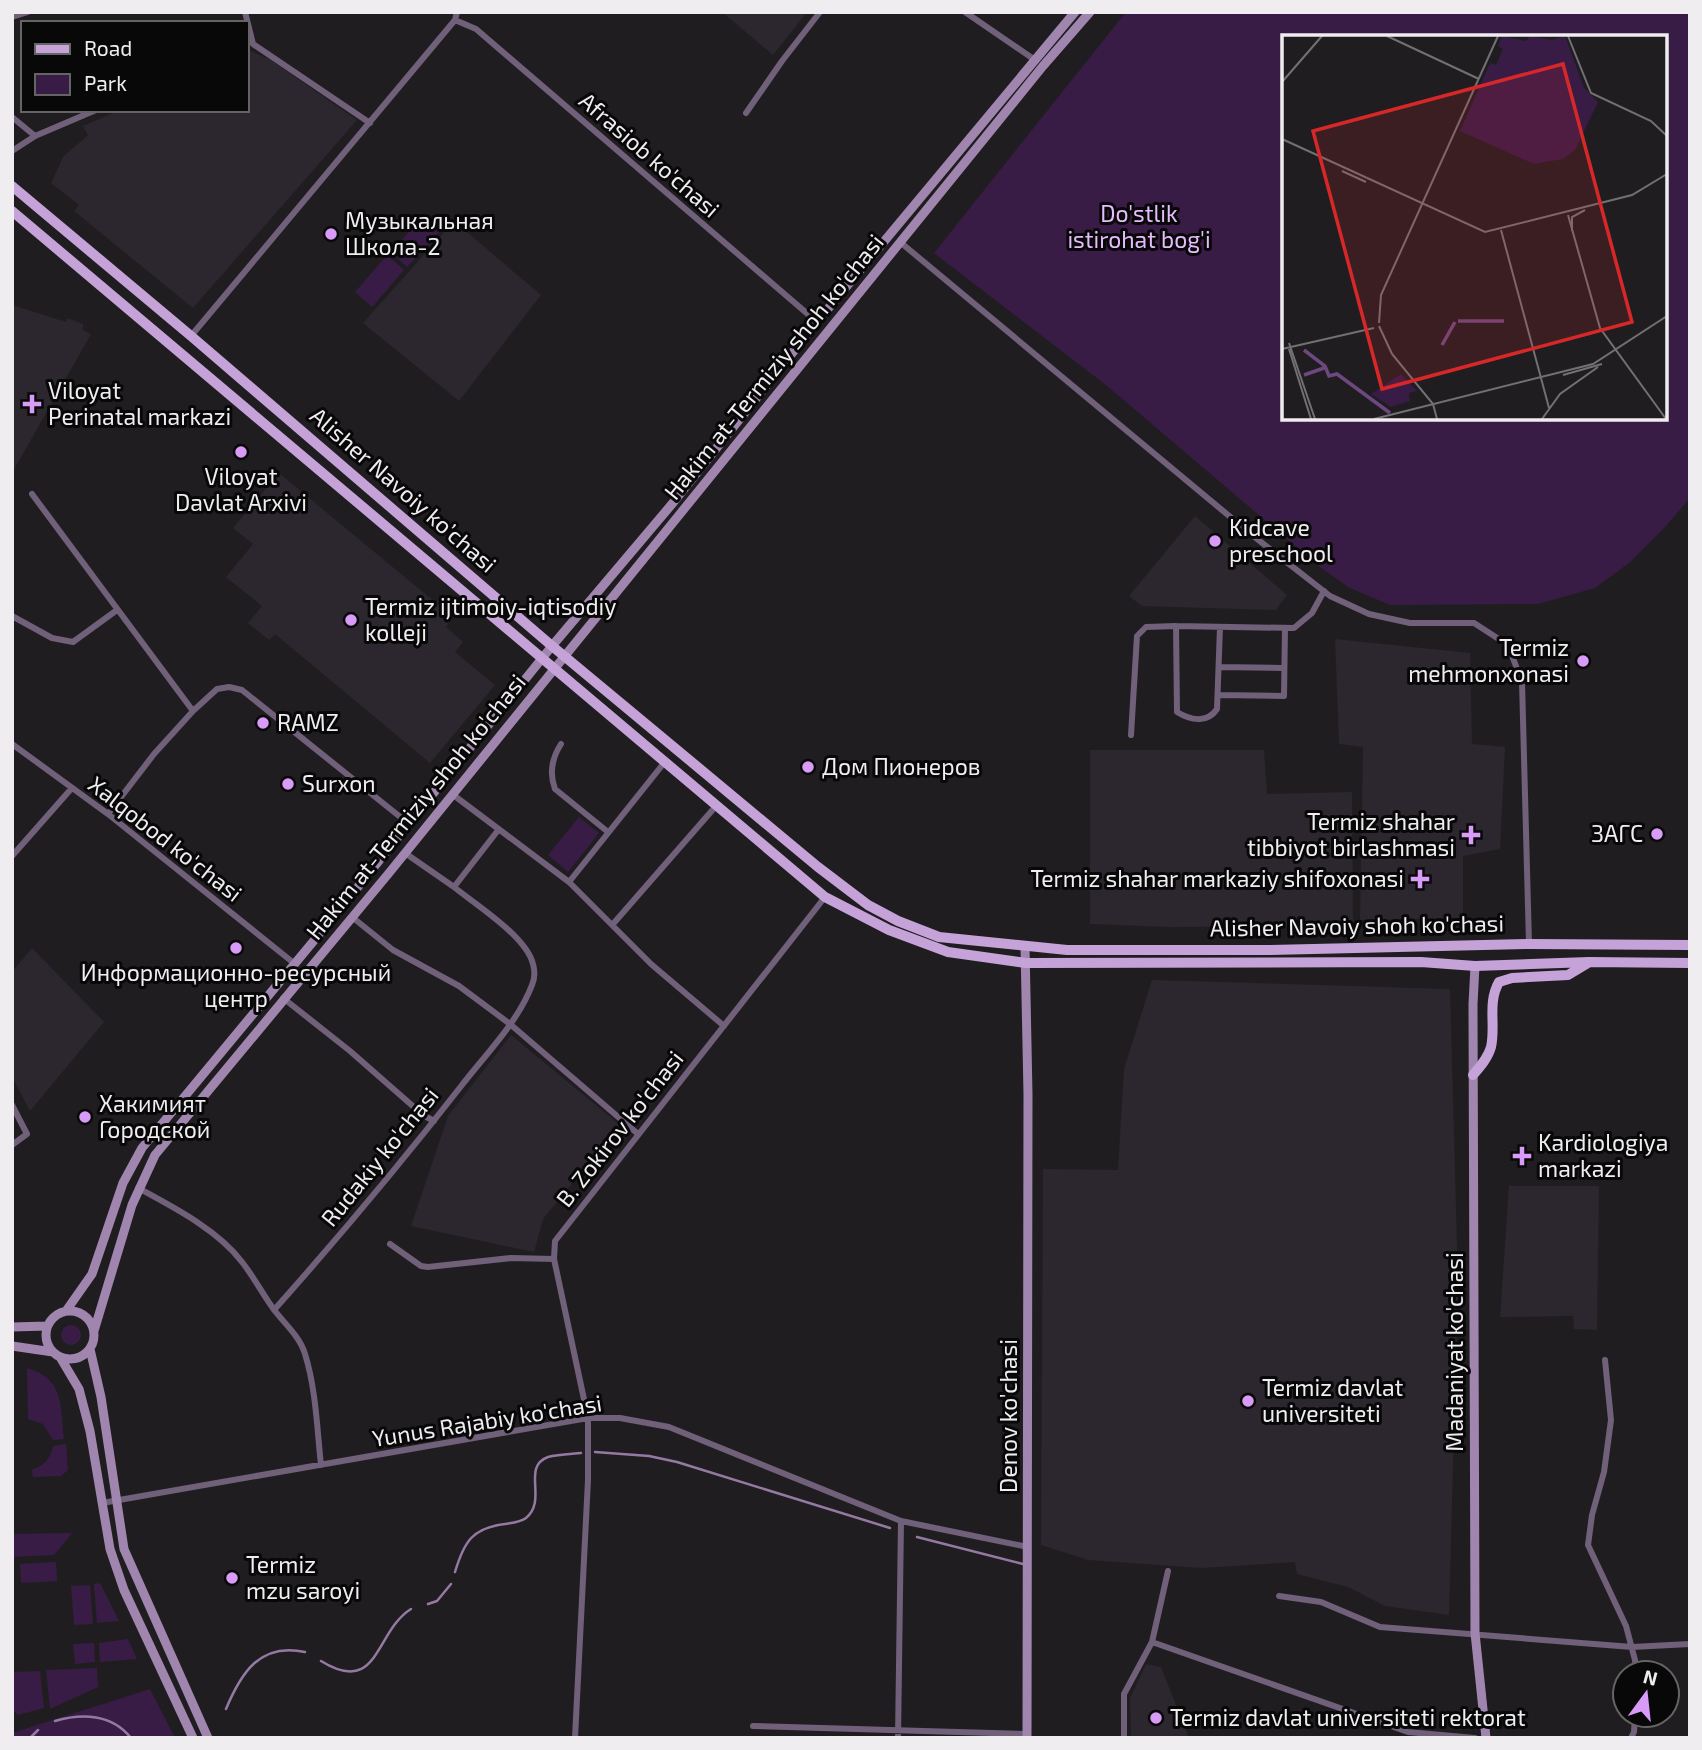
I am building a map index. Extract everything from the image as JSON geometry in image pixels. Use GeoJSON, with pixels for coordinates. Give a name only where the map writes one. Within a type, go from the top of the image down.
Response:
{"type":"FeatureCollection","features":[{"type":"Feature","properties":{"kind":"main road","name":"Hakim at-Termiziy shoh ko'chasi"},"geometry":{"type":"LineString","coordinates":[[66,1311],[92,1274],[123,1184],[142,1147],[295,964],[552,646],[672,504],[817,322],[1075,12]]}},
{"type":"Feature","properties":{"kind":"main road","name":"Hakim at-Termiziy shoh ko'chasi"},"geometry":{"type":"LineString","coordinates":[[94,1331],[138,1188],[155,1154],[405,853],[1043,66],[1090,12]]}},
{"type":"Feature","properties":{"kind":"main road","name":"Alisher Navoiy ko’chasi"},"geometry":{"type":"LineString","coordinates":[[12,186],[552,646],[868,905],[939,937],[1025,947]]}},
{"type":"Feature","properties":{"kind":"main road","name":"Alisher Navoiy ko’chasi"},"geometry":{"type":"LineString","coordinates":[[12,211],[825,897],[889,930],[948,952],[1026,963]]}},
{"type":"Feature","properties":{"kind":"main road"},"geometry":{"type":"LineString","coordinates":[[358,503],[369,489]]}},
{"type":"Feature","properties":{"kind":"main road"},"geometry":{"type":"LineString","coordinates":[[1529,944],[1534,954],[1531,963]]}},
{"type":"Feature","properties":{"kind":"main road","name":"Alisher Navoiy shoh ko'chasi"},"geometry":{"type":"LineString","coordinates":[[1025,947],[1067,950],[1267,950],[1529,944],[1690,945]]}},
{"type":"Feature","properties":{"kind":"main road"},"geometry":{"type":"LineString","coordinates":[[1473,946],[1466,954],[1466,959],[1474,966]]}},
{"type":"Feature","properties":{"kind":"main road","name":"Denov ko'chasi"},"geometry":{"type":"LineString","coordinates":[[1025,947],[1028,1094],[1027,1736]]}},
{"type":"Feature","properties":{"kind":"main road","name":"Alisher Navoiy shoh ko'chasi"},"geometry":{"type":"LineString","coordinates":[[1026,963],[1421,962],[1474,966],[1589,962],[1690,963]]}},
{"type":"Feature","properties":{"kind":"main road"},"geometry":{"type":"LineString","coordinates":[[1473,1075],[1487,1058],[1490,1049],[1492,1003],[1499,982],[1512,978],[1568,975],[1589,962]]}},
{"type":"Feature","properties":{"kind":"main road","name":"Madaniyat ko'chasi"},"geometry":{"type":"LineString","coordinates":[[1474,966],[1475,1633],[1486,1738]]}},
{"type":"Feature","properties":{"kind":"main road"},"geometry":{"type":"LineString","coordinates":[[193,1738],[124,1590],[110,1549],[90,1431],[79,1390],[46,1340],[47,1326],[51,1319],[66,1311],[81,1313],[92,1324],[94,1331],[90,1349],[101,1397],[124,1549],[208,1738]]}},
{"type":"Feature","properties":{"kind":"main road"},"geometry":{"type":"LineString","coordinates":[[12,1327],[47,1326]]}},
{"type":"Feature","properties":{"kind":"main road"},"geometry":{"type":"LineString","coordinates":[[12,1346],[76,1359],[90,1349]]}},
{"type":"Feature","properties":{"kind":"street"},"geometry":{"type":"LineString","coordinates":[[12,17],[28,12]]}},
{"type":"Feature","properties":{"kind":"street"},"geometry":{"type":"LineString","coordinates":[[747,113],[820,12]]}},
{"type":"Feature","properties":{"kind":"street"},"geometry":{"type":"LineString","coordinates":[[965,12],[984,28],[992,29],[1035,60]]}},
{"type":"Feature","properties":{"kind":"street"},"geometry":{"type":"LineString","coordinates":[[191,336],[456,16]]}},
{"type":"Feature","properties":{"kind":"street","name":"Afrasiob ko'chasi"},"geometry":{"type":"LineString","coordinates":[[456,16],[476,29],[817,322]]}},
{"type":"Feature","properties":{"kind":"street"},"geometry":{"type":"LineString","coordinates":[[250,45],[370,123]]}},
{"type":"Feature","properties":{"kind":"street"},"geometry":{"type":"LineString","coordinates":[[12,151],[35,136],[91,112]]}},
{"type":"Feature","properties":{"kind":"street"},"geometry":{"type":"LineString","coordinates":[[12,117],[35,136]]}},
{"type":"Feature","properties":{"kind":"street"},"geometry":{"type":"LineString","coordinates":[[900,242],[1252,535],[1324,591],[1369,614],[1410,623],[1474,623],[1508,645],[1522,682],[1529,944]]}},
{"type":"Feature","properties":{"kind":"street"},"geometry":{"type":"LineString","coordinates":[[32,494],[193,711]]}},
{"type":"Feature","properties":{"kind":"street"},"geometry":{"type":"LineString","coordinates":[[1131,736],[1137,636],[1146,627],[1294,628],[1312,613],[1324,591]]}},
{"type":"Feature","properties":{"kind":"street"},"geometry":{"type":"LineString","coordinates":[[12,616],[52,638],[73,642],[117,610]]}},
{"type":"Feature","properties":{"kind":"street"},"geometry":{"type":"LineString","coordinates":[[1175,626],[1177,712],[1196,719],[1207,719],[1217,709],[1220,627]]}},
{"type":"Feature","properties":{"kind":"street"},"geometry":{"type":"LineString","coordinates":[[1218,695],[1284,696],[1285,628]]}},
{"type":"Feature","properties":{"kind":"street"},"geometry":{"type":"LineString","coordinates":[[1219,667],[1283,668]]}},
{"type":"Feature","properties":{"kind":"street"},"geometry":{"type":"LineString","coordinates":[[108,814],[154,754],[193,711],[217,689],[229,687],[242,690],[409,824]]}},
{"type":"Feature","properties":{"kind":"street","name":"Xalqobod ko'chasi"},"geometry":{"type":"LineString","coordinates":[[12,744],[108,814],[295,964]]}},
{"type":"Feature","properties":{"kind":"street"},"geometry":{"type":"LineString","coordinates":[[561,744],[552,757],[552,781],[555,789],[608,832]]}},
{"type":"Feature","properties":{"kind":"street"},"geometry":{"type":"LineString","coordinates":[[569,882],[664,763]]}},
{"type":"Feature","properties":{"kind":"street"},"geometry":{"type":"LineString","coordinates":[[12,856],[71,789]]}},
{"type":"Feature","properties":{"kind":"street"},"geometry":{"type":"LineString","coordinates":[[452,794],[569,882],[651,964],[724,1026]]}},
{"type":"Feature","properties":{"kind":"street"},"geometry":{"type":"LineString","coordinates":[[613,924],[716,806]]}},
{"type":"Feature","properties":{"kind":"street"},"geometry":{"type":"LineString","coordinates":[[454,887],[499,829]]}},
{"type":"Feature","properties":{"kind":"street","name":"Rudakiy ko'chasi"},"geometry":{"type":"LineString","coordinates":[[274,1310],[433,1121],[509,1024],[535,976],[534,965],[528,953],[510,933],[454,887],[405,853]]}},
{"type":"Feature","properties":{"kind":"street","name":"B. Zokirov ko'chasi"},"geometry":{"type":"LineString","coordinates":[[554,1259],[555,1241],[561,1232],[825,897]]}},
{"type":"Feature","properties":{"kind":"street"},"geometry":{"type":"LineString","coordinates":[[352,917],[393,950],[459,986],[509,1024],[638,1134]]}},
{"type":"Feature","properties":{"kind":"street"},"geometry":{"type":"LineString","coordinates":[[283,998],[433,1121]]}},
{"type":"Feature","properties":{"kind":"street"},"geometry":{"type":"LineString","coordinates":[[12,1105],[27,1135],[12,1144]]}},
{"type":"Feature","properties":{"kind":"street"},"geometry":{"type":"LineString","coordinates":[[138,1188],[178,1210],[222,1242],[241,1260],[295,1336],[305,1352],[321,1465]]}},
{"type":"Feature","properties":{"kind":"street"},"geometry":{"type":"LineString","coordinates":[[390,1244],[421,1266],[428,1267],[511,1258],[554,1259],[588,1418],[588,1480],[575,1738]]}},
{"type":"Feature","properties":{"kind":"street"},"geometry":{"type":"LineString","coordinates":[[1605,1360],[1611,1420],[1604,1472],[1592,1515],[1588,1545],[1626,1626],[1634,1659]]}},
{"type":"Feature","properties":{"kind":"street","name":"Yunus Rajabiy ko'chasi"},"geometry":{"type":"LineString","coordinates":[[102,1503],[588,1418],[620,1418],[669,1427],[901,1521],[1028,1547]]}},
{"type":"Feature","properties":{"kind":"street"},"geometry":{"type":"LineString","coordinates":[[898,1734],[901,1521]]}},
{"type":"Feature","properties":{"kind":"street"},"geometry":{"type":"LineString","coordinates":[[1124,1738],[1124,1693],[1152,1642],[1168,1571]]}},
{"type":"Feature","properties":{"kind":"street"},"geometry":{"type":"LineString","coordinates":[[1279,1596],[1321,1602],[1380,1627],[1632,1647],[1690,1644]]}},
{"type":"Feature","properties":{"kind":"street"},"geometry":{"type":"LineString","coordinates":[[1152,1642],[1408,1732],[1475,1738]]}},
{"type":"Feature","properties":{"kind":"street"},"geometry":{"type":"LineString","coordinates":[[753,1726],[898,1734],[1027,1736]]}},
{"type":"Feature","properties":{"kind":"shaded area"},"geometry":{"type":"Polygon","coordinates":[[[722,12],[807,12],[773,55],[722,12]]]}},
{"type":"Feature","properties":{"kind":"shaded area"},"geometry":{"type":"Polygon","coordinates":[[[248,52],[271,60],[357,120],[193,308],[74,211],[79,205],[51,183],[63,157],[88,135],[83,126],[115,112],[248,112],[248,52]]]}},
{"type":"Feature","properties":{"kind":"shaded area"},"geometry":{"type":"Polygon","coordinates":[[[454,221],[541,295],[459,401],[363,323],[454,221]]]}},
{"type":"Feature","properties":{"kind":"shaded area","name":"Viloyat Perinatal markazi"},"geometry":{"type":"Polygon","coordinates":[[[12,305],[66,322],[67,318],[83,324],[83,330],[91,334],[12,473],[12,305]]]}},
{"type":"Feature","properties":{"kind":"shaded area","name":"Termiz ijtimoiy-iqtisodiy kolleji"},"geometry":{"type":"Polygon","coordinates":[[[279,473],[453,617],[446,627],[463,642],[455,652],[495,685],[430,763],[275,634],[269,640],[248,623],[262,606],[226,577],[253,544],[233,528],[279,473]]]}},
{"type":"Feature","properties":{"kind":"shaded area"},"geometry":{"type":"Polygon","coordinates":[[[1195,516],[1287,595],[1276,610],[1142,606],[1129,596],[1195,516]]]}},
{"type":"Feature","properties":{"kind":"shaded area"},"geometry":{"type":"Polygon","coordinates":[[[1335,639],[1470,653],[1472,744],[1505,747],[1500,849],[1463,856],[1463,918],[1360,920],[1363,747],[1339,744],[1335,639]]]}},
{"type":"Feature","properties":{"kind":"shaded area"},"geometry":{"type":"Polygon","coordinates":[[[1090,750],[1264,750],[1267,794],[1352,792],[1353,926],[1170,927],[1090,924],[1090,750]]]}},
{"type":"Feature","properties":{"kind":"shaded area"},"geometry":{"type":"Polygon","coordinates":[[[32,948],[104,1022],[30,1111],[12,1077],[12,972],[32,948]]]}},
{"type":"Feature","properties":{"kind":"shaded area","name":"Termiz davlat universiteti"},"geometry":{"type":"Polygon","coordinates":[[[1152,980],[1450,989],[1458,1282],[1449,1615],[1385,1606],[1348,1587],[1297,1574],[1295,1562],[1202,1568],[1088,1560],[1041,1545],[1043,1169],[1118,1170],[1124,1069],[1152,980]]]}},
{"type":"Feature","properties":{"kind":"shaded area"},"geometry":{"type":"Polygon","coordinates":[[[511,1035],[620,1125],[543,1219],[534,1252],[411,1226],[448,1116],[511,1035]]]}},
{"type":"Feature","properties":{"kind":"shaded area"},"geometry":{"type":"Polygon","coordinates":[[[1509,1186],[1599,1186],[1597,1330],[1574,1329],[1573,1316],[1500,1317],[1509,1186]]]}},
{"type":"Feature","properties":{"kind":"shaded area","name":"Termiz davlat universiteti rektorat"},"geometry":{"type":"Polygon","coordinates":[[[1146,1664],[1161,1667],[1189,1738],[1131,1738],[1130,1698],[1146,1664]]]}},
{"type":"Feature","properties":{"kind":"green space","name":"Do'stlik istirohat bog'i"},"geometry":{"type":"Polygon","coordinates":[[[1126,12],[1690,12],[1690,498],[1629,563],[1595,588],[1538,604],[1390,605],[1348,587],[1320,567],[1106,385],[934,253],[1126,12]]]}},
{"type":"Feature","properties":{"kind":"green space"},"geometry":{"type":"Polygon","coordinates":[[[423,216],[440,231],[407,267],[391,252],[423,216]]]}},
{"type":"Feature","properties":{"kind":"green space"},"geometry":{"type":"Polygon","coordinates":[[[387,255],[404,270],[372,307],[355,292],[387,255]]]}},
{"type":"Feature","properties":{"kind":"green space"},"geometry":{"type":"Polygon","coordinates":[[[579,817],[599,833],[568,872],[548,855],[579,817]]]}},
{"type":"Feature","properties":{"kind":"green space"},"geometry":{"type":"Polygon","coordinates":[[[71,1325],[78,1328],[81,1335],[78,1342],[71,1345],[64,1342],[61,1335],[64,1328],[71,1325]]]}},
{"type":"Feature","properties":{"kind":"green space"},"geometry":{"type":"Polygon","coordinates":[[[27,1368],[48,1379],[54,1387],[61,1405],[64,1439],[53,1440],[43,1424],[28,1419],[27,1368]]]}},
{"type":"Feature","properties":{"kind":"green space"},"geometry":{"type":"Polygon","coordinates":[[[66,1444],[68,1470],[61,1476],[33,1477],[32,1470],[46,1461],[53,1446],[66,1444]]]}},
{"type":"Feature","properties":{"kind":"green space"},"geometry":{"type":"Polygon","coordinates":[[[72,1533],[54,1555],[12,1557],[12,1534],[72,1533]]]}},
{"type":"Feature","properties":{"kind":"green space"},"geometry":{"type":"Polygon","coordinates":[[[56,1562],[57,1581],[21,1583],[20,1564],[56,1562]]]}},
{"type":"Feature","properties":{"kind":"green space"},"geometry":{"type":"Polygon","coordinates":[[[100,1583],[119,1621],[97,1623],[94,1584],[100,1583]]]}},
{"type":"Feature","properties":{"kind":"green space"},"geometry":{"type":"Polygon","coordinates":[[[90,1585],[93,1624],[74,1625],[71,1586],[90,1585]]]}},
{"type":"Feature","properties":{"kind":"green space"},"geometry":{"type":"Polygon","coordinates":[[[128,1639],[137,1659],[100,1662],[99,1643],[128,1639]]]}},
{"type":"Feature","properties":{"kind":"green space"},"geometry":{"type":"Polygon","coordinates":[[[94,1643],[95,1662],[75,1664],[73,1644],[94,1643]]]}},
{"type":"Feature","properties":{"kind":"green space"},"geometry":{"type":"Polygon","coordinates":[[[97,1668],[98,1687],[50,1709],[46,1670],[97,1668]]]}},
{"type":"Feature","properties":{"kind":"green space"},"geometry":{"type":"Polygon","coordinates":[[[40,1671],[44,1708],[18,1715],[12,1710],[12,1672],[40,1671]]]}},
{"type":"Feature","properties":{"kind":"green space"},"geometry":{"type":"Polygon","coordinates":[[[150,1689],[175,1738],[12,1738],[12,1733],[150,1689]]]}},
{"type":"Feature","properties":{"kind":"waterway"},"geometry":{"type":"LineString","coordinates":[[595,1452],[649,1456],[677,1462],[890,1528]]}},
{"type":"Feature","properties":{"kind":"waterway"},"geometry":{"type":"LineString","coordinates":[[455,1572],[462,1552],[477,1533],[522,1520],[532,1511],[536,1493],[536,1468],[540,1462],[552,1456],[581,1453]]}},
{"type":"Feature","properties":{"kind":"waterway"},"geometry":{"type":"LineString","coordinates":[[917,1537],[1023,1564]]}},
{"type":"Feature","properties":{"kind":"waterway"},"geometry":{"type":"LineString","coordinates":[[428,1604],[437,1601],[451,1584]]}},
{"type":"Feature","properties":{"kind":"waterway"},"geometry":{"type":"LineString","coordinates":[[321,1661],[340,1670],[354,1671],[365,1666],[399,1619],[411,1609]]}},
{"type":"Feature","properties":{"kind":"waterway"},"geometry":{"type":"LineString","coordinates":[[226,1709],[238,1684],[254,1663],[276,1652],[305,1652]]}},
{"type":"Feature","properties":{"kind":"waterway"},"geometry":{"type":"LineString","coordinates":[[55,1721],[96,1717],[115,1724],[131,1738]]}},
{"type":"Feature","properties":{"kind":"waterway"},"geometry":{"type":"LineString","coordinates":[[30,1738],[38,1730]]}},
{"type":"Feature","properties":{"kind":"place","name":"Музыкальная Школа-2"},"geometry":{"type":"Point","coordinates":[331,234]}},
{"type":"Feature","properties":{"kind":"place","name":"Viloyat Perinatal markazi"},"geometry":{"type":"Point","coordinates":[32,404]}},
{"type":"Feature","properties":{"kind":"place","name":"Viloyat Davlat Arxivi"},"geometry":{"type":"Point","coordinates":[241,452]}},
{"type":"Feature","properties":{"kind":"place","name":"Kidcave preschool"},"geometry":{"type":"Point","coordinates":[1215,541]}},
{"type":"Feature","properties":{"kind":"place","name":"Termiz ijtimoiy-iqtisodiy kolleji"},"geometry":{"type":"Point","coordinates":[351,620]}},
{"type":"Feature","properties":{"kind":"place","name":"Termiz mehmonxonasi"},"geometry":{"type":"Point","coordinates":[1583,661]}},
{"type":"Feature","properties":{"kind":"place","name":"RAMZ"},"geometry":{"type":"Point","coordinates":[263,723]}},
{"type":"Feature","properties":{"kind":"place","name":"Дом Пионеров"},"geometry":{"type":"Point","coordinates":[808,767]}},
{"type":"Feature","properties":{"kind":"place","name":"Surxon"},"geometry":{"type":"Point","coordinates":[288,784]}},
{"type":"Feature","properties":{"kind":"place","name":"ЗАГС"},"geometry":{"type":"Point","coordinates":[1657,834]}},
{"type":"Feature","properties":{"kind":"place","name":"Termiz shahar tibbiyot birlashmasi"},"geometry":{"type":"Point","coordinates":[1471,835]}},
{"type":"Feature","properties":{"kind":"place","name":"Termiz shahar markaziy shifoxonasi"},"geometry":{"type":"Point","coordinates":[1420,879]}},
{"type":"Feature","properties":{"kind":"place","name":"Информационно-ресурсный центр"},"geometry":{"type":"Point","coordinates":[236,948]}},
{"type":"Feature","properties":{"kind":"place","name":"Хакимият Городской"},"geometry":{"type":"Point","coordinates":[85,1117]}},
{"type":"Feature","properties":{"kind":"place","name":"Kardiologiya markazi"},"geometry":{"type":"Point","coordinates":[1522,1156]}},
{"type":"Feature","properties":{"kind":"place","name":"Termiz davlat universiteti"},"geometry":{"type":"Point","coordinates":[1248,1401]}},
{"type":"Feature","properties":{"kind":"place","name":"Termiz mzu saroyi"},"geometry":{"type":"Point","coordinates":[232,1578]}},
{"type":"Feature","properties":{"kind":"place","name":"Termiz davlat universiteti rektorat"},"geometry":{"type":"Point","coordinates":[1156,1718]}}]}
